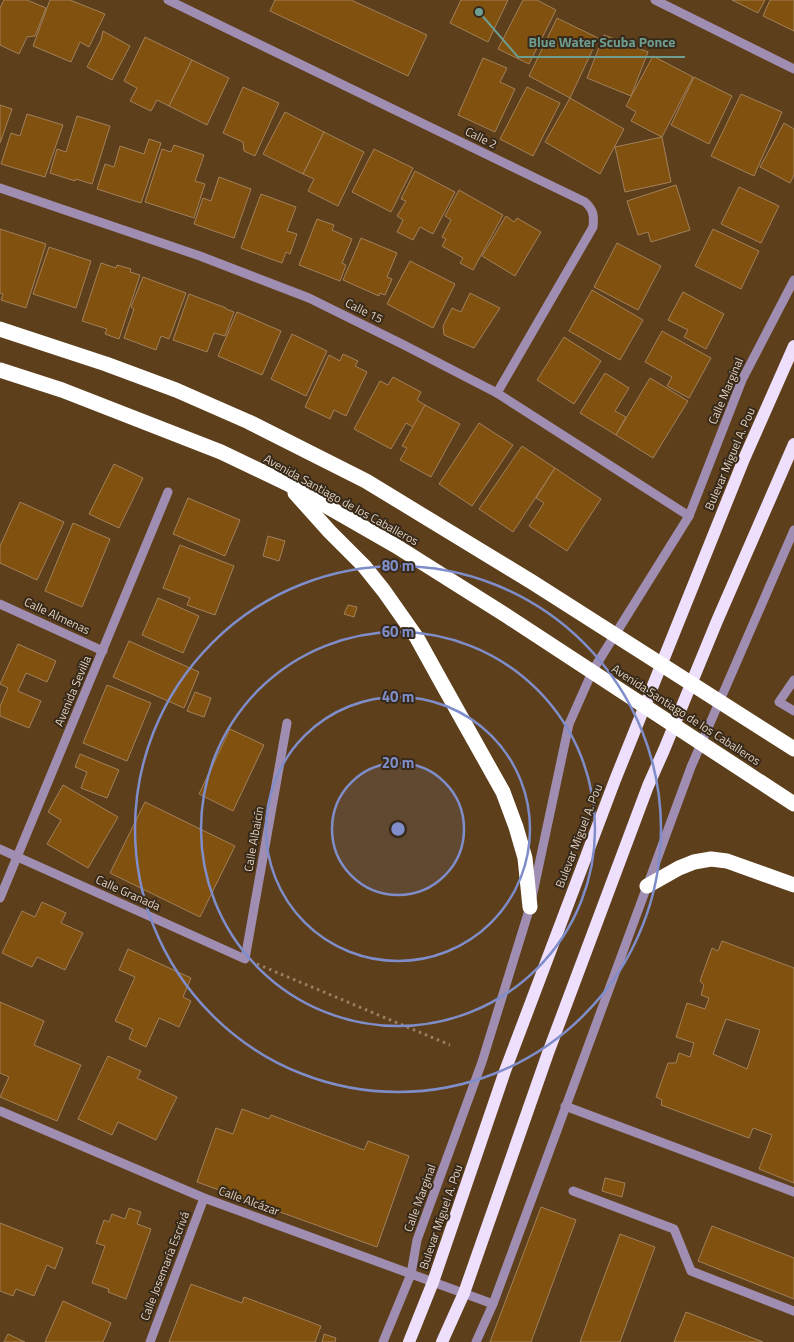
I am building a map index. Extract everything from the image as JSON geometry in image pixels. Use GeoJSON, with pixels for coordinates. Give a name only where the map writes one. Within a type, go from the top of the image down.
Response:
{"type":"FeatureCollection","features":[{"type":"Feature","properties":{"kind":"highway","name":"Avenida Santiago de los Caballeros"},"geometry":{"type":"LineString","coordinates":[[0,329],[106,364],[176,390],[249,422],[366,481],[532,582],[794,749]]}},
{"type":"Feature","properties":{"kind":"highway","name":"Avenida Santiago de los Caballeros"},"geometry":{"type":"LineString","coordinates":[[0,370],[62,390],[212,448],[288,484],[396,546],[507,616],[794,804]]}},
{"type":"Feature","properties":{"kind":"highway"},"geometry":{"type":"LineString","coordinates":[[288,484],[330,532],[364,566],[417,638],[503,792],[525,858],[530,907]]}},
{"type":"Feature","properties":{"kind":"highway"},"geometry":{"type":"LineString","coordinates":[[647,886],[679,868],[694,862],[711,859],[727,861],[794,885]]}},
{"type":"Feature","properties":{"kind":"main road","name":"Bulevar Miguel A. Pou"},"geometry":{"type":"LineString","coordinates":[[409,1342],[433,1282],[505,1070],[615,780],[744,459],[794,346]]}},
{"type":"Feature","properties":{"kind":"main road"},"geometry":{"type":"LineString","coordinates":[[442,1342],[464,1292],[548,1053],[648,786],[794,444]]}},
{"type":"Feature","properties":{"kind":"street","name":"Calle 2"},"geometry":{"type":"LineString","coordinates":[[168,0],[590,206],[594,212],[593,227],[497,393]]}},
{"type":"Feature","properties":{"kind":"street"},"geometry":{"type":"LineString","coordinates":[[655,0],[794,69]]}},
{"type":"Feature","properties":{"kind":"street","name":"Calle 15"},"geometry":{"type":"LineString","coordinates":[[0,188],[200,256],[309,298],[497,393],[689,516]]}},
{"type":"Feature","properties":{"kind":"street","name":"Calle Marginal"},"geometry":{"type":"LineString","coordinates":[[383,1342],[411,1274],[417,1240],[482,1062],[530,907],[569,724],[593,670],[689,516],[742,380],[794,280]]}},
{"type":"Feature","properties":{"kind":"street","name":"Avenida Sevilla"},"geometry":{"type":"LineString","coordinates":[[0,898],[168,492]]}},
{"type":"Feature","properties":{"kind":"street"},"geometry":{"type":"LineString","coordinates":[[476,1342],[493,1304],[690,767],[792,543],[794,530]]}},
{"type":"Feature","properties":{"kind":"street","name":"Calle Almenas"},"geometry":{"type":"LineString","coordinates":[[0,604],[103,651]]}},
{"type":"Feature","properties":{"kind":"street"},"geometry":{"type":"LineString","coordinates":[[794,680],[780,702],[794,711]]}},
{"type":"Feature","properties":{"kind":"street","name":"Calle Albaicín"},"geometry":{"type":"LineString","coordinates":[[245,959],[287,723]]}},
{"type":"Feature","properties":{"kind":"street","name":"Calle Granada"},"geometry":{"type":"LineString","coordinates":[[0,849],[245,959]]}},
{"type":"Feature","properties":{"kind":"street"},"geometry":{"type":"LineString","coordinates":[[565,1106],[794,1192]]}},
{"type":"Feature","properties":{"kind":"street","name":"Calle Alcázar"},"geometry":{"type":"LineString","coordinates":[[0,1111],[204,1198],[493,1304]]}},
{"type":"Feature","properties":{"kind":"street"},"geometry":{"type":"LineString","coordinates":[[574,1191],[674,1229],[691,1271],[794,1311]]}},
{"type":"Feature","properties":{"kind":"street","name":"Calle Josemaría Escrivá"},"geometry":{"type":"LineString","coordinates":[[150,1342],[204,1198]]}},
{"type":"Feature","properties":{"kind":"path"},"geometry":{"type":"LineString","coordinates":[[245,959],[450,1045]]}},
{"type":"Feature","properties":{"kind":"building"},"geometry":{"type":"Polygon","coordinates":[[[4,0],[27,0],[46,8],[35,36],[27,37],[19,54],[0,45],[0,8],[4,0]]]}},
{"type":"Feature","properties":{"kind":"building"},"geometry":{"type":"Polygon","coordinates":[[[50,0],[70,0],[105,14],[89,47],[80,42],[71,62],[33,46],[50,0]]]}},
{"type":"Feature","properties":{"kind":"building"},"geometry":{"type":"Polygon","coordinates":[[[275,0],[351,0],[427,35],[408,76],[270,11],[275,0]]]}},
{"type":"Feature","properties":{"kind":"building"},"geometry":{"type":"Polygon","coordinates":[[[461,0],[508,0],[488,42],[450,23],[461,0]]]}},
{"type":"Feature","properties":{"kind":"building"},"geometry":{"type":"Polygon","coordinates":[[[523,0],[537,0],[556,10],[529,64],[498,49],[523,0]]]}},
{"type":"Feature","properties":{"kind":"building"},"geometry":{"type":"Polygon","coordinates":[[[732,0],[765,0],[758,13],[732,0]]]}},
{"type":"Feature","properties":{"kind":"building"},"geometry":{"type":"Polygon","coordinates":[[[770,0],[794,0],[794,31],[763,16],[770,0]]]}},
{"type":"Feature","properties":{"kind":"building"},"geometry":{"type":"Polygon","coordinates":[[[557,18],[598,38],[570,98],[529,76],[557,18]]]}},
{"type":"Feature","properties":{"kind":"building"},"geometry":{"type":"Polygon","coordinates":[[[103,31],[130,46],[112,80],[87,67],[101,40],[103,31]]]}},
{"type":"Feature","properties":{"kind":"building"},"geometry":{"type":"Polygon","coordinates":[[[604,35],[648,52],[631,96],[587,78],[604,35]]]}},
{"type":"Feature","properties":{"kind":"building"},"geometry":{"type":"Polygon","coordinates":[[[145,37],[192,60],[169,106],[157,100],[151,111],[130,101],[137,88],[124,81],[145,37]]]}},
{"type":"Feature","properties":{"kind":"building"},"geometry":{"type":"Polygon","coordinates":[[[653,56],[693,77],[662,137],[631,121],[636,112],[626,106],[653,56]]]}},
{"type":"Feature","properties":{"kind":"building"},"geometry":{"type":"Polygon","coordinates":[[[483,58],[507,68],[500,82],[515,89],[495,132],[458,115],[483,58]]]}},
{"type":"Feature","properties":{"kind":"building"},"geometry":{"type":"Polygon","coordinates":[[[192,60],[229,78],[207,125],[169,106],[192,60]]]}},
{"type":"Feature","properties":{"kind":"building"},"geometry":{"type":"Polygon","coordinates":[[[694,77],[732,96],[709,144],[671,125],[694,77]]]}},
{"type":"Feature","properties":{"kind":"building"},"geometry":{"type":"Polygon","coordinates":[[[243,87],[279,103],[255,156],[244,151],[243,142],[223,133],[243,87]]]}},
{"type":"Feature","properties":{"kind":"building"},"geometry":{"type":"Polygon","coordinates":[[[527,87],[560,103],[533,156],[500,139],[527,87]]]}},
{"type":"Feature","properties":{"kind":"building"},"geometry":{"type":"Polygon","coordinates":[[[741,94],[782,112],[754,176],[711,156],[741,94]]]}},
{"type":"Feature","properties":{"kind":"building"},"geometry":{"type":"Polygon","coordinates":[[[570,98],[624,129],[600,174],[545,142],[570,98]]]}},
{"type":"Feature","properties":{"kind":"building"},"geometry":{"type":"Polygon","coordinates":[[[0,105],[12,109],[0,143],[0,105]]]}},
{"type":"Feature","properties":{"kind":"building"},"geometry":{"type":"Polygon","coordinates":[[[285,112],[324,132],[303,174],[263,154],[285,112]]]}},
{"type":"Feature","properties":{"kind":"building"},"geometry":{"type":"Polygon","coordinates":[[[27,114],[63,125],[45,177],[1,164],[11,133],[20,136],[27,114]]]}},
{"type":"Feature","properties":{"kind":"building"},"geometry":{"type":"Polygon","coordinates":[[[77,116],[110,126],[92,184],[50,173],[57,149],[66,152],[77,116]]]}},
{"type":"Feature","properties":{"kind":"building"},"geometry":{"type":"Polygon","coordinates":[[[784,123],[794,129],[794,175],[790,183],[760,167],[784,123]]]}},
{"type":"Feature","properties":{"kind":"building"},"geometry":{"type":"Polygon","coordinates":[[[324,132],[364,152],[338,206],[308,191],[314,179],[303,174],[324,132]]]}},
{"type":"Feature","properties":{"kind":"building"},"geometry":{"type":"Polygon","coordinates":[[[662,137],[671,182],[625,192],[615,147],[662,137]]]}},
{"type":"Feature","properties":{"kind":"building"},"geometry":{"type":"Polygon","coordinates":[[[149,139],[161,143],[141,203],[97,189],[105,164],[114,167],[120,146],[144,154],[149,139]]]}},
{"type":"Feature","properties":{"kind":"building"},"geometry":{"type":"Polygon","coordinates":[[[174,145],[204,155],[195,181],[205,184],[194,218],[145,202],[162,149],[171,152],[174,145]]]}},
{"type":"Feature","properties":{"kind":"building"},"geometry":{"type":"Polygon","coordinates":[[[374,149],[413,168],[391,212],[352,192],[374,149]]]}},
{"type":"Feature","properties":{"kind":"building"},"geometry":{"type":"Polygon","coordinates":[[[415,171],[455,192],[433,234],[420,227],[413,240],[397,232],[403,220],[397,216],[406,201],[401,199],[415,171]]]}},
{"type":"Feature","properties":{"kind":"building"},"geometry":{"type":"Polygon","coordinates":[[[219,177],[251,189],[234,238],[194,224],[203,198],[211,201],[219,177]]]}},
{"type":"Feature","properties":{"kind":"building"},"geometry":{"type":"Polygon","coordinates":[[[676,185],[690,230],[651,242],[648,232],[638,235],[627,201],[676,185]]]}},
{"type":"Feature","properties":{"kind":"building"},"geometry":{"type":"Polygon","coordinates":[[[739,187],[779,206],[761,243],[721,224],[739,187]]]}},
{"type":"Feature","properties":{"kind":"building"},"geometry":{"type":"Polygon","coordinates":[[[459,190],[503,215],[473,270],[460,263],[463,258],[442,246],[446,239],[442,237],[451,220],[445,216],[459,190]]]}},
{"type":"Feature","properties":{"kind":"building"},"geometry":{"type":"Polygon","coordinates":[[[261,194],[296,207],[287,231],[297,234],[290,254],[286,252],[282,263],[241,248],[261,194]]]}},
{"type":"Feature","properties":{"kind":"building"},"geometry":{"type":"Polygon","coordinates":[[[506,216],[514,222],[517,218],[541,232],[515,276],[482,256],[506,216]]]}},
{"type":"Feature","properties":{"kind":"building"},"geometry":{"type":"Polygon","coordinates":[[[317,219],[334,225],[332,230],[352,239],[342,263],[346,265],[340,281],[299,265],[317,219]]]}},
{"type":"Feature","properties":{"kind":"building"},"geometry":{"type":"Polygon","coordinates":[[[0,229],[46,244],[26,308],[1,300],[3,294],[0,293],[0,229]]]}},
{"type":"Feature","properties":{"kind":"building"},"geometry":{"type":"Polygon","coordinates":[[[713,229],[759,251],[741,289],[695,266],[713,229]]]}},
{"type":"Feature","properties":{"kind":"building"},"geometry":{"type":"Polygon","coordinates":[[[361,238],[397,253],[387,277],[392,279],[385,295],[380,293],[379,296],[343,280],[361,238]]]}},
{"type":"Feature","properties":{"kind":"building"},"geometry":{"type":"Polygon","coordinates":[[[617,243],[661,266],[638,310],[594,287],[617,243]]]}},
{"type":"Feature","properties":{"kind":"building"},"geometry":{"type":"Polygon","coordinates":[[[49,247],[91,261],[76,308],[33,294],[49,247]]]}},
{"type":"Feature","properties":{"kind":"building"},"geometry":{"type":"Polygon","coordinates":[[[410,261],[455,284],[433,328],[387,304],[410,261]]]}},
{"type":"Feature","properties":{"kind":"building"},"geometry":{"type":"Polygon","coordinates":[[[101,263],[116,268],[117,265],[131,269],[130,272],[140,275],[119,339],[105,334],[107,329],[82,321],[101,263]]]}},
{"type":"Feature","properties":{"kind":"building"},"geometry":{"type":"Polygon","coordinates":[[[143,277],[186,293],[169,339],[161,336],[156,350],[124,338],[134,309],[131,307],[143,277]]]}},
{"type":"Feature","properties":{"kind":"building"},"geometry":{"type":"Polygon","coordinates":[[[592,290],[643,320],[620,360],[569,331],[592,290]]]}},
{"type":"Feature","properties":{"kind":"building"},"geometry":{"type":"Polygon","coordinates":[[[683,292],[724,314],[706,349],[684,337],[688,330],[668,320],[683,292]]]}},
{"type":"Feature","properties":{"kind":"building"},"geometry":{"type":"Polygon","coordinates":[[[470,293],[500,308],[474,348],[444,335],[443,326],[452,308],[461,312],[470,293]]]}},
{"type":"Feature","properties":{"kind":"building"},"geometry":{"type":"Polygon","coordinates":[[[189,294],[234,312],[225,336],[214,333],[207,352],[173,340],[189,294]]]}},
{"type":"Feature","properties":{"kind":"building"},"geometry":{"type":"Polygon","coordinates":[[[237,312],[281,331],[262,375],[218,356],[237,312]]]}},
{"type":"Feature","properties":{"kind":"building"},"geometry":{"type":"Polygon","coordinates":[[[662,331],[711,358],[689,398],[667,386],[672,377],[645,362],[662,331]]]}},
{"type":"Feature","properties":{"kind":"building"},"geometry":{"type":"Polygon","coordinates":[[[292,334],[327,351],[306,396],[271,379],[292,334]]]}},
{"type":"Feature","properties":{"kind":"building"},"geometry":{"type":"Polygon","coordinates":[[[564,337],[601,361],[574,404],[537,380],[564,337]]]}},
{"type":"Feature","properties":{"kind":"building"},"geometry":{"type":"Polygon","coordinates":[[[343,354],[358,361],[355,366],[367,372],[346,416],[334,410],[330,419],[305,407],[329,355],[340,361],[343,354]]]}},
{"type":"Feature","properties":{"kind":"building"},"geometry":{"type":"Polygon","coordinates":[[[605,373],[629,388],[615,411],[626,417],[616,435],[580,413],[605,373]]]}},
{"type":"Feature","properties":{"kind":"building"},"geometry":{"type":"Polygon","coordinates":[[[393,377],[421,392],[417,400],[425,405],[413,427],[406,423],[391,449],[354,429],[380,381],[388,385],[393,377]]]}},
{"type":"Feature","properties":{"kind":"building"},"geometry":{"type":"Polygon","coordinates":[[[650,378],[688,401],[653,458],[616,435],[650,378]]]}},
{"type":"Feature","properties":{"kind":"building"},"geometry":{"type":"Polygon","coordinates":[[[425,405],[460,424],[431,477],[400,460],[407,448],[402,446],[425,405]]]}},
{"type":"Feature","properties":{"kind":"building"},"geometry":{"type":"Polygon","coordinates":[[[479,423],[513,445],[472,506],[439,484],[479,423]]]}},
{"type":"Feature","properties":{"kind":"building"},"geometry":{"type":"Polygon","coordinates":[[[522,446],[555,468],[513,532],[479,509],[522,446]]]}},
{"type":"Feature","properties":{"kind":"building"},"geometry":{"type":"Polygon","coordinates":[[[114,464],[143,478],[119,528],[89,514],[114,464]]]}},
{"type":"Feature","properties":{"kind":"building"},"geometry":{"type":"Polygon","coordinates":[[[555,468],[601,499],[567,551],[529,526],[544,503],[536,498],[555,468]]]}},
{"type":"Feature","properties":{"kind":"building"},"geometry":{"type":"Polygon","coordinates":[[[188,498],[240,520],[225,556],[173,534],[188,498]]]}},
{"type":"Feature","properties":{"kind":"building"},"geometry":{"type":"Polygon","coordinates":[[[20,502],[64,522],[37,580],[0,563],[0,546],[20,502]]]}},
{"type":"Feature","properties":{"kind":"building"},"geometry":{"type":"Polygon","coordinates":[[[73,523],[110,539],[82,607],[45,591],[73,523]]]}},
{"type":"Feature","properties":{"kind":"building"},"geometry":{"type":"Polygon","coordinates":[[[268,536],[285,541],[279,561],[263,556],[268,536]]]}},
{"type":"Feature","properties":{"kind":"building"},"geometry":{"type":"Polygon","coordinates":[[[180,545],[234,566],[215,615],[187,605],[190,598],[163,588],[180,545]]]}},
{"type":"Feature","properties":{"kind":"building"},"geometry":{"type":"Polygon","coordinates":[[[158,598],[199,616],[183,653],[142,635],[158,598]]]}},
{"type":"Feature","properties":{"kind":"building"},"geometry":{"type":"Polygon","coordinates":[[[348,605],[357,607],[354,617],[344,614],[348,605]]]}},
{"type":"Feature","properties":{"kind":"building"},"geometry":{"type":"Polygon","coordinates":[[[129,641],[199,672],[184,708],[113,677],[129,641]]]}},
{"type":"Feature","properties":{"kind":"building"},"geometry":{"type":"Polygon","coordinates":[[[18,644],[56,661],[47,682],[26,673],[18,691],[41,701],[29,728],[0,716],[0,706],[8,688],[0,684],[18,644]]]}},
{"type":"Feature","properties":{"kind":"building"},"geometry":{"type":"Polygon","coordinates":[[[107,685],[151,703],[127,761],[83,743],[107,685]]]}},
{"type":"Feature","properties":{"kind":"building"},"geometry":{"type":"Polygon","coordinates":[[[195,692],[211,698],[204,717],[187,711],[195,692]]]}},
{"type":"Feature","properties":{"kind":"building"},"geometry":{"type":"Polygon","coordinates":[[[230,729],[264,745],[233,811],[199,794],[230,729]]]}},
{"type":"Feature","properties":{"kind":"building"},"geometry":{"type":"Polygon","coordinates":[[[80,754],[119,770],[107,798],[81,788],[87,772],[75,767],[80,754]]]}},
{"type":"Feature","properties":{"kind":"building"},"geometry":{"type":"Polygon","coordinates":[[[63,785],[118,817],[88,868],[47,844],[61,820],[48,812],[63,785]]]}},
{"type":"Feature","properties":{"kind":"building"},"geometry":{"type":"Polygon","coordinates":[[[145,802],[235,846],[200,917],[110,873],[145,802]]]}},
{"type":"Feature","properties":{"kind":"building"},"geometry":{"type":"Polygon","coordinates":[[[42,902],[66,913],[61,923],[83,933],[65,970],[37,957],[32,967],[2,953],[22,911],[35,917],[42,902]]]}},
{"type":"Feature","properties":{"kind":"building"},"geometry":{"type":"Polygon","coordinates":[[[722,941],[794,968],[794,1183],[759,1169],[772,1135],[753,1128],[749,1138],[661,1105],[662,1100],[656,1097],[668,1063],[676,1063],[679,1053],[690,1057],[694,1043],[676,1037],[687,1003],[705,1009],[709,998],[701,995],[704,985],[700,981],[712,948],[718,951],[722,941]],[[726,1019],[713,1054],[747,1069],[760,1030],[726,1019]]]}},
{"type":"Feature","properties":{"kind":"building"},"geometry":{"type":"Polygon","coordinates":[[[128,949],[191,978],[183,997],[191,1001],[179,1027],[159,1018],[146,1047],[129,1039],[133,1029],[115,1021],[135,977],[119,970],[128,949]]]}},
{"type":"Feature","properties":{"kind":"building"},"geometry":{"type":"Polygon","coordinates":[[[0,1002],[44,1021],[34,1045],[81,1065],[57,1121],[0,1097],[9,1077],[0,1073],[0,1002]]]}},
{"type":"Feature","properties":{"kind":"building"},"geometry":{"type":"Polygon","coordinates":[[[108,1056],[141,1071],[137,1078],[177,1097],[156,1140],[118,1122],[112,1135],[78,1119],[108,1056]]]}},
{"type":"Feature","properties":{"kind":"building"},"geometry":{"type":"Polygon","coordinates":[[[242,1109],[269,1119],[271,1115],[364,1150],[368,1141],[409,1156],[377,1247],[197,1182],[216,1128],[233,1134],[242,1109]]]}},
{"type":"Feature","properties":{"kind":"building"},"geometry":{"type":"Polygon","coordinates":[[[605,1178],[625,1183],[622,1197],[602,1191],[605,1178]]]}},
{"type":"Feature","properties":{"kind":"building"},"geometry":{"type":"Polygon","coordinates":[[[541,1207],[576,1220],[531,1342],[490,1342],[541,1207]]]}},
{"type":"Feature","properties":{"kind":"building"},"geometry":{"type":"Polygon","coordinates":[[[129,1208],[141,1212],[137,1224],[151,1229],[126,1299],[108,1292],[109,1289],[92,1283],[105,1246],[96,1243],[104,1220],[109,1222],[112,1214],[125,1219],[129,1208]]]}},
{"type":"Feature","properties":{"kind":"building"},"geometry":{"type":"Polygon","coordinates":[[[0,1223],[63,1248],[55,1269],[47,1265],[34,1296],[16,1289],[13,1296],[0,1291],[0,1223]]]}},
{"type":"Feature","properties":{"kind":"building"},"geometry":{"type":"Polygon","coordinates":[[[712,1226],[794,1258],[794,1299],[698,1261],[712,1226]]]}},
{"type":"Feature","properties":{"kind":"building"},"geometry":{"type":"Polygon","coordinates":[[[620,1234],[655,1247],[620,1342],[580,1342],[620,1234]]]}},
{"type":"Feature","properties":{"kind":"building"},"geometry":{"type":"Polygon","coordinates":[[[191,1284],[242,1303],[244,1297],[321,1326],[315,1342],[169,1342],[191,1284]]]}},
{"type":"Feature","properties":{"kind":"building"},"geometry":{"type":"Polygon","coordinates":[[[63,1301],[111,1323],[103,1342],[45,1342],[63,1301]]]}},
{"type":"Feature","properties":{"kind":"building"},"geometry":{"type":"Polygon","coordinates":[[[686,1312],[763,1342],[674,1342],[686,1312]]]}},
{"type":"Feature","properties":{"kind":"building"},"geometry":{"type":"Polygon","coordinates":[[[8,1334],[25,1342],[4,1342],[8,1334]]]}},
{"type":"Feature","properties":{"kind":"building"},"geometry":{"type":"Polygon","coordinates":[[[324,1334],[336,1338],[335,1342],[322,1342],[324,1334]]]}},
{"type":"Feature","properties":{"kind":"place","name":"Blue Water Scuba Ponce"},"geometry":{"type":"Point","coordinates":[479,12]}}]}
